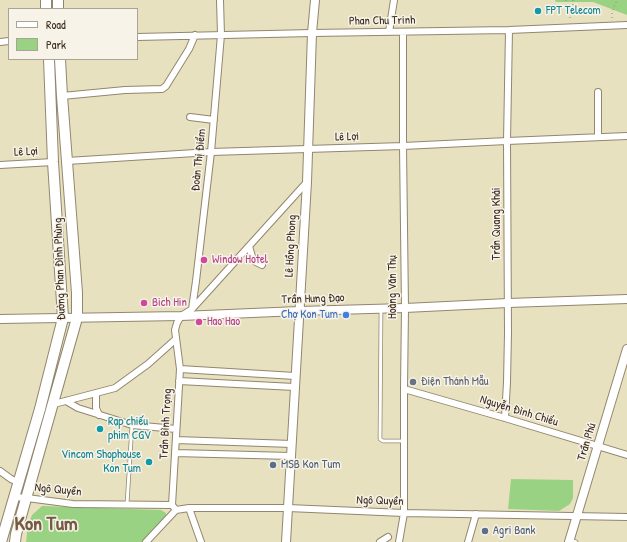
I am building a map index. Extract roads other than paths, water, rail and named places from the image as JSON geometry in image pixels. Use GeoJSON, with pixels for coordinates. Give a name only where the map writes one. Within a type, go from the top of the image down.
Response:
{"type":"FeatureCollection","features":[{"type":"Feature","properties":{"kind":"main road","name":"Đường Phan Đình Phùng"},"geometry":{"type":"LineString","coordinates":[[2,535],[40,409],[63,318],[53,162],[49,60]]}},
{"type":"Feature","properties":{"kind":"main road","name":"Đường Phan Đình Phùng"},"geometry":{"type":"LineString","coordinates":[[15,542],[78,318],[60,60]]}},
{"type":"Feature","properties":{"kind":"street","name":"Đoàn Thị Điểm"},"geometry":{"type":"LineString","coordinates":[[192,309],[214,120],[221,35],[220,0]]}},
{"type":"Feature","properties":{"kind":"street","name":"Lê Hồng Phong"},"geometry":{"type":"LineString","coordinates":[[286,542],[307,182],[312,33],[315,0]]}},
{"type":"Feature","properties":{"kind":"street"},"geometry":{"type":"LineString","coordinates":[[389,32],[394,0]]}},
{"type":"Feature","properties":{"kind":"street","name":"Phan Chu Trinh"},"geometry":{"type":"LineString","coordinates":[[138,37],[509,30],[627,25]]}},
{"type":"Feature","properties":{"kind":"street","name":"Trần Quang Khải"},"geometry":{"type":"LineString","coordinates":[[505,418],[508,382],[507,141],[509,30]]}},
{"type":"Feature","properties":{"kind":"street","name":"Hoàng Văn Thụ"},"geometry":{"type":"LineString","coordinates":[[399,542],[404,513],[405,308],[403,32]]}},
{"type":"Feature","properties":{"kind":"street"},"geometry":{"type":"LineString","coordinates":[[62,96],[125,90],[162,89],[166,86],[189,49],[195,35]]}},
{"type":"Feature","properties":{"kind":"street"},"geometry":{"type":"LineString","coordinates":[[598,92],[598,137]]}},
{"type":"Feature","properties":{"kind":"street"},"geometry":{"type":"LineString","coordinates":[[190,117],[214,120]]}},
{"type":"Feature","properties":{"kind":"street","name":"Lê Lợi"},"geometry":{"type":"LineString","coordinates":[[67,161],[211,152],[403,146],[627,136]]}},
{"type":"Feature","properties":{"kind":"street","name":"Lê Lợi"},"geometry":{"type":"LineString","coordinates":[[0,165],[53,162]]}},
{"type":"Feature","properties":{"kind":"street"},"geometry":{"type":"LineString","coordinates":[[181,316],[192,309],[307,182]]}},
{"type":"Feature","properties":{"kind":"street"},"geometry":{"type":"LineString","coordinates":[[249,246],[253,260],[262,265]]}},
{"type":"Feature","properties":{"kind":"street","name":"Trần Hưng Đạo"},"geometry":{"type":"LineString","coordinates":[[0,319],[181,316],[627,299]]}},
{"type":"Feature","properties":{"kind":"street","name":"Trần Bình Trọng"},"geometry":{"type":"LineString","coordinates":[[174,507],[176,429],[180,369],[176,330],[177,323],[181,316]]}},
{"type":"Feature","properties":{"kind":"street"},"geometry":{"type":"LineString","coordinates":[[54,404],[115,388],[148,364],[176,339]]}},
{"type":"Feature","properties":{"kind":"street","name":"Trần Phú"},"geometry":{"type":"LineString","coordinates":[[572,541],[577,516],[627,349]]}},
{"type":"Feature","properties":{"kind":"street"},"geometry":{"type":"LineString","coordinates":[[180,369],[295,376]]}},
{"type":"Feature","properties":{"kind":"street"},"geometry":{"type":"LineString","coordinates":[[179,381],[294,387]]}},
{"type":"Feature","properties":{"kind":"street","name":"Nguyễn Đình Chiểu"},"geometry":{"type":"LineString","coordinates":[[404,390],[505,418],[627,455]]}},
{"type":"Feature","properties":{"kind":"street"},"geometry":{"type":"LineString","coordinates":[[96,393],[96,408],[99,415]]}},
{"type":"Feature","properties":{"kind":"street"},"geometry":{"type":"LineString","coordinates":[[66,401],[78,408],[132,425],[176,429]]}},
{"type":"Feature","properties":{"kind":"street"},"geometry":{"type":"LineString","coordinates":[[176,440],[292,444]]}},
{"type":"Feature","properties":{"kind":"street"},"geometry":{"type":"LineString","coordinates":[[175,453],[291,456]]}},
{"type":"Feature","properties":{"kind":"street"},"geometry":{"type":"LineString","coordinates":[[0,471],[18,482]]}},
{"type":"Feature","properties":{"kind":"street","name":"Ngô Quyền"},"geometry":{"type":"LineString","coordinates":[[14,497],[73,504],[127,504],[189,508],[288,508],[404,513],[627,517]]}},
{"type":"Feature","properties":{"kind":"street"},"geometry":{"type":"LineString","coordinates":[[146,542],[174,507]]}},
{"type":"Feature","properties":{"kind":"street"},"geometry":{"type":"LineString","coordinates":[[189,508],[201,542]]}},
{"type":"Feature","properties":{"kind":"street"},"geometry":{"type":"LineString","coordinates":[[468,542],[476,514]]}},
{"type":"Feature","properties":{"kind":"street"},"geometry":{"type":"LineString","coordinates":[[380,542],[388,538]]}},
{"type":"Feature","properties":{"kind":"lane"},"geometry":{"type":"LineString","coordinates":[[381,309],[380,439],[383,441],[404,442]]}},
{"type":"Feature","properties":{"kind":"lane"},"geometry":{"type":"LineString","coordinates":[[127,504],[132,425]]}},
{"type":"Feature","properties":{"kind":"place","name":"FPT Telecom"},"geometry":{"type":"Point","coordinates":[538,11]}},
{"type":"Feature","properties":{"kind":"place","name":"Window Hotel"},"geometry":{"type":"Point","coordinates":[204,260]}},
{"type":"Feature","properties":{"kind":"place","name":"Bich Hin"},"geometry":{"type":"Point","coordinates":[144,303]}},
{"type":"Feature","properties":{"kind":"place","name":"Chợ Kon Tum"},"geometry":{"type":"Point","coordinates":[346,315]}},
{"type":"Feature","properties":{"kind":"place","name":"Hao Hao"},"geometry":{"type":"Point","coordinates":[199,322]}},
{"type":"Feature","properties":{"kind":"place","name":"Điện Thánh Mẫu"},"geometry":{"type":"Point","coordinates":[413,382]}},
{"type":"Feature","properties":{"kind":"place","name":"Rạp chiếu phim CGV"},"geometry":{"type":"Point","coordinates":[100,429]}},
{"type":"Feature","properties":{"kind":"place","name":"Vincom Shophouse Kon Tum"},"geometry":{"type":"Point","coordinates":[149,462]}},
{"type":"Feature","properties":{"kind":"place","name":"MSB Kon Tum"},"geometry":{"type":"Point","coordinates":[273,465]}},
{"type":"Feature","properties":{"kind":"place","name":"Agri Bank"},"geometry":{"type":"Point","coordinates":[485,531]}},
{"type":"Feature","properties":{"kind":"district","name":"Kon Tum"},"geometry":{"type":"Point","coordinates":[46,525]}}]}
